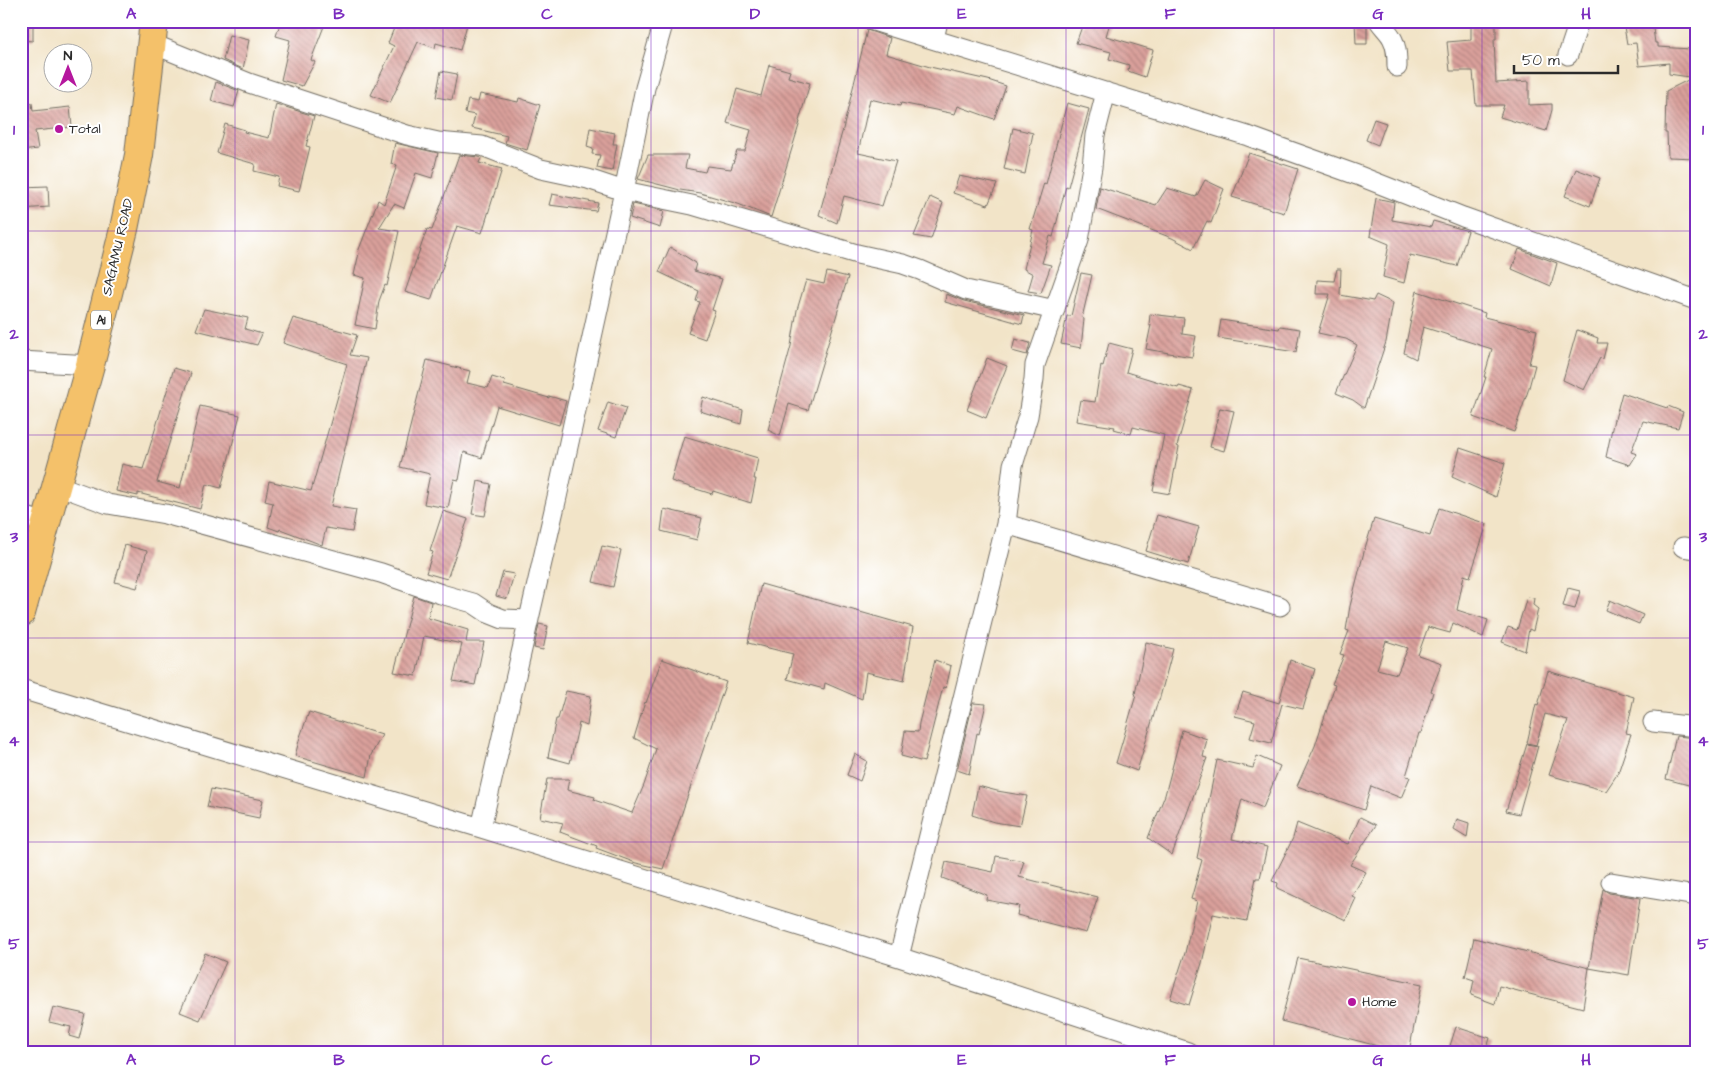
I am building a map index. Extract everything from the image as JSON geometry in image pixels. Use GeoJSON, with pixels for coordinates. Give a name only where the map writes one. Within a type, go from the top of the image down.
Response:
{"type":"FeatureCollection","features":[{"type":"Feature","properties":{"kind":"highway","name":"SAGAMU ROAD"},"geometry":{"type":"LineString","coordinates":[[21,613],[34,519],[57,485],[124,229],[139,155],[154,32]]}},
{"type":"Feature","properties":{"kind":"street"},"geometry":{"type":"LineString","coordinates":[[481,828],[529,620],[645,88],[664,21]]}},
{"type":"Feature","properties":{"kind":"street"},"geometry":{"type":"LineString","coordinates":[[873,21],[936,30],[1106,92],[1248,136],[1357,175],[1463,217],[1696,300]]}},
{"type":"Feature","properties":{"kind":"street"},"geometry":{"type":"LineString","coordinates":[[1380,21],[1392,37],[1397,67]]}},
{"type":"Feature","properties":{"kind":"street"},"geometry":{"type":"LineString","coordinates":[[1568,55],[1577,21]]}},
{"type":"Feature","properties":{"kind":"street"},"geometry":{"type":"LineString","coordinates":[[154,32],[248,83],[407,135],[438,142],[482,146],[541,169],[588,179],[624,191],[692,205],[857,254],[904,264],[966,290],[1055,310]]}},
{"type":"Feature","properties":{"kind":"street"},"geometry":{"type":"LineString","coordinates":[[899,957],[1006,524],[1013,465],[1028,416],[1035,365],[1079,240],[1092,167],[1095,135],[1106,92]]}},
{"type":"Feature","properties":{"kind":"street"},"geometry":{"type":"LineString","coordinates":[[21,361],[90,364]]}},
{"type":"Feature","properties":{"kind":"street"},"geometry":{"type":"LineString","coordinates":[[57,485],[108,504],[165,514],[381,573],[473,603],[488,613],[503,619],[529,620]]}},
{"type":"Feature","properties":{"kind":"street"},"geometry":{"type":"LineString","coordinates":[[1006,524],[1280,606]]}},
{"type":"Feature","properties":{"kind":"street"},"geometry":{"type":"LineString","coordinates":[[21,689],[899,957],[1188,1052]]}},
{"type":"Feature","properties":{"kind":"street"},"geometry":{"type":"LineString","coordinates":[[1653,722],[1696,727]]}},
{"type":"Feature","properties":{"kind":"street"},"geometry":{"type":"LineString","coordinates":[[1611,882],[1696,896]]}},
{"type":"Feature","properties":{"kind":"building"},"geometry":{"type":"Polygon","coordinates":[[[21,21],[33,21],[33,41],[21,40],[21,21]]]}},
{"type":"Feature","properties":{"kind":"building"},"geometry":{"type":"Polygon","coordinates":[[[281,21],[326,21],[311,60],[315,62],[302,86],[281,80],[290,40],[276,36],[281,21]]]}},
{"type":"Feature","properties":{"kind":"building"},"geometry":{"type":"Polygon","coordinates":[[[397,21],[468,21],[460,50],[436,43],[435,48],[418,42],[390,103],[371,95],[394,46],[388,43],[397,21]]]}},
{"type":"Feature","properties":{"kind":"building"},"geometry":{"type":"Polygon","coordinates":[[[1084,21],[1109,26],[1106,36],[1153,50],[1145,77],[1128,71],[1129,65],[1109,59],[1111,52],[1076,43],[1084,21]]]}},
{"type":"Feature","properties":{"kind":"building"},"geometry":{"type":"Polygon","coordinates":[[[1355,21],[1367,21],[1367,44],[1356,44],[1355,21]]]}},
{"type":"Feature","properties":{"kind":"building"},"geometry":{"type":"Polygon","coordinates":[[[1471,21],[1496,21],[1496,39],[1494,39],[1496,83],[1529,81],[1529,105],[1552,104],[1546,131],[1500,117],[1504,105],[1476,105],[1473,71],[1450,71],[1447,42],[1471,40],[1471,21]]]}},
{"type":"Feature","properties":{"kind":"building"},"geometry":{"type":"Polygon","coordinates":[[[1623,21],[1652,21],[1655,43],[1658,43],[1658,47],[1691,49],[1689,77],[1669,74],[1669,63],[1639,66],[1636,43],[1627,44],[1623,21]]]}},
{"type":"Feature","properties":{"kind":"building"},"geometry":{"type":"Polygon","coordinates":[[[867,30],[890,38],[886,54],[1006,86],[994,119],[958,106],[955,114],[901,103],[900,106],[870,99],[858,153],[896,161],[882,206],[844,196],[837,223],[819,215],[843,129],[867,30]]]}},
{"type":"Feature","properties":{"kind":"building"},"geometry":{"type":"Polygon","coordinates":[[[229,35],[249,40],[243,69],[223,60],[229,35]]]}},
{"type":"Feature","properties":{"kind":"building"},"geometry":{"type":"Polygon","coordinates":[[[769,65],[790,71],[788,77],[810,83],[771,217],[738,204],[700,193],[638,179],[648,155],[688,155],[685,168],[705,172],[707,166],[731,169],[737,151],[745,151],[751,130],[727,123],[737,89],[761,96],[769,65]]]}},
{"type":"Feature","properties":{"kind":"building"},"geometry":{"type":"Polygon","coordinates":[[[441,71],[457,74],[452,100],[436,97],[441,71]]]}},
{"type":"Feature","properties":{"kind":"building"},"geometry":{"type":"Polygon","coordinates":[[[1688,80],[1696,80],[1696,158],[1668,157],[1667,133],[1665,133],[1666,91],[1688,80]]]}},
{"type":"Feature","properties":{"kind":"building"},"geometry":{"type":"Polygon","coordinates":[[[216,82],[239,91],[234,107],[211,101],[216,82]]]}},
{"type":"Feature","properties":{"kind":"building"},"geometry":{"type":"Polygon","coordinates":[[[480,94],[518,102],[519,98],[540,105],[527,150],[505,143],[507,136],[472,128],[475,115],[465,113],[468,100],[478,102],[480,94]]]}},
{"type":"Feature","properties":{"kind":"building"},"geometry":{"type":"Polygon","coordinates":[[[32,103],[33,111],[70,107],[72,127],[35,131],[38,149],[21,151],[21,104],[32,103]]]}},
{"type":"Feature","properties":{"kind":"building"},"geometry":{"type":"Polygon","coordinates":[[[1067,103],[1089,109],[1053,237],[1050,236],[1042,263],[1051,265],[1041,293],[1028,291],[1033,274],[1024,269],[1033,230],[1030,229],[1044,183],[1046,184],[1067,103]]]}},
{"type":"Feature","properties":{"kind":"building"},"geometry":{"type":"Polygon","coordinates":[[[276,104],[314,116],[306,146],[310,147],[299,191],[277,186],[279,177],[254,171],[255,164],[217,153],[225,124],[245,130],[244,132],[269,138],[276,104]]]}},
{"type":"Feature","properties":{"kind":"building"},"geometry":{"type":"Polygon","coordinates":[[[1374,119],[1386,123],[1378,145],[1366,140],[1374,119]]]}},
{"type":"Feature","properties":{"kind":"building"},"geometry":{"type":"Polygon","coordinates":[[[590,128],[615,133],[613,144],[617,144],[612,171],[597,168],[600,155],[592,154],[593,149],[587,147],[590,128]]]}},
{"type":"Feature","properties":{"kind":"building"},"geometry":{"type":"Polygon","coordinates":[[[1013,128],[1033,133],[1025,174],[1004,169],[1013,128]]]}},
{"type":"Feature","properties":{"kind":"building"},"geometry":{"type":"Polygon","coordinates":[[[395,143],[438,153],[432,178],[416,173],[404,208],[394,204],[379,228],[399,231],[387,286],[385,285],[379,301],[375,329],[355,325],[365,278],[354,275],[358,252],[378,200],[384,204],[397,165],[391,164],[395,143]]]}},
{"type":"Feature","properties":{"kind":"building"},"geometry":{"type":"Polygon","coordinates":[[[1249,153],[1298,169],[1284,213],[1232,197],[1249,153]]]}},
{"type":"Feature","properties":{"kind":"building"},"geometry":{"type":"Polygon","coordinates":[[[459,155],[479,157],[481,158],[479,163],[502,169],[482,233],[457,226],[431,300],[405,292],[427,229],[432,230],[459,155]]]}},
{"type":"Feature","properties":{"kind":"building"},"geometry":{"type":"Polygon","coordinates":[[[1576,169],[1600,178],[1590,206],[1565,196],[1576,169]]]}},
{"type":"Feature","properties":{"kind":"building"},"geometry":{"type":"Polygon","coordinates":[[[959,176],[997,184],[988,205],[953,193],[959,176]]]}},
{"type":"Feature","properties":{"kind":"building"},"geometry":{"type":"Polygon","coordinates":[[[1205,180],[1224,189],[1211,223],[1207,221],[1193,249],[1172,238],[1096,209],[1100,187],[1156,205],[1167,188],[1196,197],[1205,180]]]}},
{"type":"Feature","properties":{"kind":"building"},"geometry":{"type":"Polygon","coordinates":[[[48,186],[49,207],[21,209],[21,187],[48,186]]]}},
{"type":"Feature","properties":{"kind":"building"},"geometry":{"type":"Polygon","coordinates":[[[552,194],[598,203],[596,211],[549,205],[552,194]]]}},
{"type":"Feature","properties":{"kind":"building"},"geometry":{"type":"Polygon","coordinates":[[[930,197],[943,203],[931,239],[914,236],[930,197]]]}},
{"type":"Feature","properties":{"kind":"building"},"geometry":{"type":"Polygon","coordinates":[[[1376,198],[1394,202],[1392,220],[1431,227],[1433,221],[1468,231],[1457,266],[1410,255],[1404,283],[1383,277],[1389,244],[1370,236],[1376,198]]]}},
{"type":"Feature","properties":{"kind":"building"},"geometry":{"type":"Polygon","coordinates":[[[633,204],[664,211],[660,228],[630,218],[633,204]]]}},
{"type":"Feature","properties":{"kind":"building"},"geometry":{"type":"Polygon","coordinates":[[[670,247],[696,263],[694,271],[722,279],[712,310],[715,311],[705,339],[688,333],[700,302],[696,301],[699,291],[659,272],[670,247]]]}},
{"type":"Feature","properties":{"kind":"building"},"geometry":{"type":"Polygon","coordinates":[[[1519,249],[1557,263],[1551,286],[1512,269],[1519,249]]]}},
{"type":"Feature","properties":{"kind":"building"},"geometry":{"type":"Polygon","coordinates":[[[1337,269],[1341,269],[1340,295],[1373,301],[1376,295],[1393,303],[1386,342],[1364,408],[1353,400],[1336,393],[1357,345],[1346,339],[1318,333],[1330,294],[1316,294],[1317,280],[1334,281],[1337,269]]]}},
{"type":"Feature","properties":{"kind":"building"},"geometry":{"type":"Polygon","coordinates":[[[827,272],[848,277],[808,410],[789,404],[780,436],[768,430],[791,346],[797,310],[806,280],[824,284],[827,272]]]}},
{"type":"Feature","properties":{"kind":"building"},"geometry":{"type":"Polygon","coordinates":[[[1081,273],[1092,275],[1082,318],[1084,319],[1081,348],[1061,344],[1067,316],[1071,316],[1081,273]]]}},
{"type":"Feature","properties":{"kind":"building"},"geometry":{"type":"Polygon","coordinates":[[[1417,291],[1485,313],[1484,317],[1537,330],[1529,364],[1535,365],[1514,432],[1473,417],[1486,377],[1484,377],[1492,349],[1423,327],[1416,359],[1404,353],[1417,291]]]}},
{"type":"Feature","properties":{"kind":"building"},"geometry":{"type":"Polygon","coordinates":[[[946,294],[964,301],[1024,315],[1022,324],[945,302],[946,294]]]}},
{"type":"Feature","properties":{"kind":"building"},"geometry":{"type":"Polygon","coordinates":[[[204,309],[248,318],[245,329],[262,334],[257,345],[196,330],[204,309]]]}},
{"type":"Feature","properties":{"kind":"building"},"geometry":{"type":"Polygon","coordinates":[[[1150,314],[1184,318],[1182,334],[1196,336],[1192,357],[1146,349],[1151,325],[1149,325],[1150,314]]]}},
{"type":"Feature","properties":{"kind":"building"},"geometry":{"type":"Polygon","coordinates":[[[293,318],[357,335],[350,355],[367,358],[331,506],[356,510],[352,532],[326,528],[322,545],[280,529],[279,531],[268,527],[273,503],[265,501],[269,481],[311,491],[347,364],[283,343],[293,318]]]}},
{"type":"Feature","properties":{"kind":"building"},"geometry":{"type":"Polygon","coordinates":[[[1221,320],[1279,329],[1280,326],[1300,329],[1296,352],[1218,338],[1221,320]]]}},
{"type":"Feature","properties":{"kind":"building"},"geometry":{"type":"Polygon","coordinates":[[[1577,330],[1598,338],[1597,343],[1607,343],[1603,359],[1600,358],[1584,390],[1563,380],[1577,330]]]}},
{"type":"Feature","properties":{"kind":"building"},"geometry":{"type":"Polygon","coordinates":[[[1015,339],[1030,343],[1027,355],[1012,351],[1015,339]]]}},
{"type":"Feature","properties":{"kind":"building"},"geometry":{"type":"Polygon","coordinates":[[[1109,343],[1132,349],[1126,372],[1178,388],[1179,386],[1193,390],[1177,446],[1179,447],[1170,494],[1153,491],[1164,435],[1133,427],[1131,434],[1114,429],[1115,427],[1076,421],[1080,400],[1095,402],[1101,365],[1103,366],[1109,343]]]}},
{"type":"Feature","properties":{"kind":"building"},"geometry":{"type":"Polygon","coordinates":[[[987,358],[1007,366],[986,418],[967,410],[987,358]]]}},
{"type":"Feature","properties":{"kind":"building"},"geometry":{"type":"Polygon","coordinates":[[[427,360],[470,371],[467,383],[488,388],[492,377],[505,381],[504,385],[566,401],[559,425],[497,406],[482,458],[464,452],[459,480],[454,479],[448,508],[424,504],[430,474],[400,467],[427,360]]]}},
{"type":"Feature","properties":{"kind":"building"},"geometry":{"type":"Polygon","coordinates":[[[174,368],[191,373],[157,482],[180,488],[200,406],[240,415],[221,488],[206,484],[200,509],[138,493],[138,496],[116,491],[122,464],[143,469],[174,368]]]}},
{"type":"Feature","properties":{"kind":"building"},"geometry":{"type":"Polygon","coordinates":[[[1622,393],[1683,412],[1678,428],[1643,421],[1631,452],[1637,454],[1630,465],[1606,457],[1622,393]]]}},
{"type":"Feature","properties":{"kind":"building"},"geometry":{"type":"Polygon","coordinates":[[[703,397],[743,410],[741,424],[700,411],[703,397]]]}},
{"type":"Feature","properties":{"kind":"building"},"geometry":{"type":"Polygon","coordinates":[[[608,402],[626,408],[616,437],[598,431],[608,402]]]}},
{"type":"Feature","properties":{"kind":"building"},"geometry":{"type":"Polygon","coordinates":[[[1220,408],[1234,411],[1224,451],[1210,447],[1220,408]]]}},
{"type":"Feature","properties":{"kind":"building"},"geometry":{"type":"Polygon","coordinates":[[[684,436],[758,458],[751,503],[713,491],[712,494],[671,481],[684,436]]]}},
{"type":"Feature","properties":{"kind":"building"},"geometry":{"type":"Polygon","coordinates":[[[1460,448],[1505,463],[1496,497],[1452,477],[1460,448]]]}},
{"type":"Feature","properties":{"kind":"building"},"geometry":{"type":"Polygon","coordinates":[[[478,481],[491,484],[485,516],[472,514],[478,481]]]}},
{"type":"Feature","properties":{"kind":"building"},"geometry":{"type":"Polygon","coordinates":[[[1439,508],[1487,524],[1470,577],[1464,575],[1457,610],[1488,620],[1483,637],[1453,623],[1450,633],[1428,627],[1418,655],[1442,663],[1431,691],[1433,692],[1421,733],[1419,733],[1406,776],[1410,777],[1401,798],[1371,786],[1364,810],[1297,786],[1315,746],[1335,685],[1332,684],[1344,655],[1340,654],[1349,631],[1346,630],[1350,606],[1374,519],[1430,536],[1439,508]],[[1386,641],[1377,669],[1397,674],[1408,648],[1386,641]]]}},
{"type":"Feature","properties":{"kind":"building"},"geometry":{"type":"Polygon","coordinates":[[[664,509],[702,518],[697,540],[661,531],[664,509]]]}},
{"type":"Feature","properties":{"kind":"building"},"geometry":{"type":"Polygon","coordinates":[[[443,511],[468,519],[447,579],[426,573],[433,552],[430,551],[443,511]]]}},
{"type":"Feature","properties":{"kind":"building"},"geometry":{"type":"Polygon","coordinates":[[[1157,515],[1199,527],[1188,564],[1146,551],[1157,515]]]}},
{"type":"Feature","properties":{"kind":"building"},"geometry":{"type":"Polygon","coordinates":[[[125,545],[147,551],[137,588],[115,582],[125,545]]]}},
{"type":"Feature","properties":{"kind":"building"},"geometry":{"type":"Polygon","coordinates":[[[602,546],[621,550],[613,587],[593,582],[602,546]]]}},
{"type":"Feature","properties":{"kind":"building"},"geometry":{"type":"Polygon","coordinates":[[[503,572],[514,574],[507,599],[496,596],[503,572]]]}},
{"type":"Feature","properties":{"kind":"building"},"geometry":{"type":"Polygon","coordinates":[[[761,584],[913,627],[904,681],[866,672],[862,699],[825,683],[824,689],[787,679],[793,654],[748,643],[761,584]]]}},
{"type":"Feature","properties":{"kind":"building"},"geometry":{"type":"Polygon","coordinates":[[[1568,588],[1580,591],[1575,609],[1563,606],[1568,588]]]}},
{"type":"Feature","properties":{"kind":"building"},"geometry":{"type":"Polygon","coordinates":[[[414,596],[431,602],[428,618],[468,630],[466,642],[484,642],[475,685],[453,681],[462,644],[424,636],[416,676],[394,672],[414,596]]]}},
{"type":"Feature","properties":{"kind":"building"},"geometry":{"type":"Polygon","coordinates":[[[1527,597],[1534,598],[1533,605],[1538,609],[1533,631],[1529,629],[1525,651],[1502,642],[1508,627],[1517,630],[1527,597]]]}},
{"type":"Feature","properties":{"kind":"building"},"geometry":{"type":"Polygon","coordinates":[[[1610,600],[1643,615],[1639,624],[1606,610],[1610,600]]]}},
{"type":"Feature","properties":{"kind":"building"},"geometry":{"type":"Polygon","coordinates":[[[539,624],[548,626],[543,650],[534,648],[539,624]]]}},
{"type":"Feature","properties":{"kind":"building"},"geometry":{"type":"Polygon","coordinates":[[[1146,642],[1173,649],[1137,771],[1116,763],[1136,695],[1146,642]]]}},
{"type":"Feature","properties":{"kind":"building"},"geometry":{"type":"Polygon","coordinates":[[[662,659],[726,682],[663,869],[636,863],[596,848],[597,846],[560,832],[563,823],[540,818],[547,779],[569,779],[567,790],[595,797],[594,800],[632,813],[656,749],[634,738],[645,702],[662,659]]]}},
{"type":"Feature","properties":{"kind":"building"},"geometry":{"type":"Polygon","coordinates":[[[935,660],[951,666],[946,688],[943,687],[924,762],[901,756],[905,731],[918,732],[935,660]]]}},
{"type":"Feature","properties":{"kind":"building"},"geometry":{"type":"Polygon","coordinates":[[[1290,660],[1315,669],[1303,709],[1282,704],[1271,743],[1250,738],[1255,721],[1235,716],[1243,692],[1279,703],[1290,660]]]}},
{"type":"Feature","properties":{"kind":"building"},"geometry":{"type":"Polygon","coordinates":[[[1548,671],[1634,697],[1626,733],[1631,734],[1618,773],[1606,791],[1549,775],[1568,720],[1545,714],[1536,745],[1527,743],[1536,704],[1538,705],[1548,671]]]}},
{"type":"Feature","properties":{"kind":"building"},"geometry":{"type":"Polygon","coordinates":[[[566,691],[591,696],[587,726],[579,723],[570,763],[548,757],[556,719],[558,719],[566,691]]]}},
{"type":"Feature","properties":{"kind":"building"},"geometry":{"type":"Polygon","coordinates":[[[973,703],[986,704],[979,734],[977,733],[969,774],[957,770],[973,703]]]}},
{"type":"Feature","properties":{"kind":"building"},"geometry":{"type":"Polygon","coordinates":[[[309,712],[382,735],[371,755],[367,777],[295,756],[309,712]]]}},
{"type":"Feature","properties":{"kind":"building"},"geometry":{"type":"Polygon","coordinates":[[[1182,730],[1207,739],[1203,757],[1207,758],[1172,855],[1148,838],[1165,795],[1182,730]]]}},
{"type":"Feature","properties":{"kind":"building"},"geometry":{"type":"Polygon","coordinates":[[[1676,736],[1696,738],[1696,787],[1666,779],[1676,736]]]}},
{"type":"Feature","properties":{"kind":"building"},"geometry":{"type":"Polygon","coordinates":[[[1527,744],[1538,746],[1519,814],[1506,811],[1527,744]]]}},
{"type":"Feature","properties":{"kind":"building"},"geometry":{"type":"Polygon","coordinates":[[[855,754],[867,761],[860,781],[847,775],[855,754]]]}},
{"type":"Feature","properties":{"kind":"building"},"geometry":{"type":"Polygon","coordinates":[[[1257,756],[1280,766],[1263,808],[1242,799],[1232,839],[1267,847],[1260,878],[1256,878],[1247,921],[1213,914],[1202,963],[1189,1005],[1170,999],[1185,953],[1197,901],[1191,899],[1202,860],[1197,858],[1217,760],[1253,768],[1257,756]]]}},
{"type":"Feature","properties":{"kind":"building"},"geometry":{"type":"Polygon","coordinates":[[[978,786],[1027,796],[1020,826],[994,822],[972,815],[978,786]]]}},
{"type":"Feature","properties":{"kind":"building"},"geometry":{"type":"Polygon","coordinates":[[[211,789],[263,800],[259,818],[207,807],[211,789]]]}},
{"type":"Feature","properties":{"kind":"building"},"geometry":{"type":"Polygon","coordinates":[[[1360,817],[1376,825],[1350,865],[1366,872],[1352,896],[1356,898],[1346,920],[1277,888],[1278,883],[1272,881],[1293,838],[1297,823],[1348,844],[1360,817]]]}},
{"type":"Feature","properties":{"kind":"building"},"geometry":{"type":"Polygon","coordinates":[[[1457,819],[1469,823],[1467,838],[1454,830],[1457,819]]]}},
{"type":"Feature","properties":{"kind":"building"},"geometry":{"type":"Polygon","coordinates":[[[996,856],[1024,861],[1019,877],[1098,897],[1086,933],[1017,915],[1019,906],[986,900],[987,895],[942,878],[946,862],[993,872],[996,856]]]}},
{"type":"Feature","properties":{"kind":"building"},"geometry":{"type":"Polygon","coordinates":[[[1603,889],[1609,893],[1640,898],[1629,975],[1589,968],[1603,889]]]}},
{"type":"Feature","properties":{"kind":"building"},"geometry":{"type":"Polygon","coordinates":[[[1474,938],[1589,968],[1583,1008],[1499,986],[1495,1004],[1471,995],[1474,980],[1465,977],[1474,938]]]}},
{"type":"Feature","properties":{"kind":"building"},"geometry":{"type":"Polygon","coordinates":[[[205,953],[226,962],[200,1020],[180,1012],[205,953]]]}},
{"type":"Feature","properties":{"kind":"building","name":"Home"},"geometry":{"type":"Polygon","coordinates":[[[1298,958],[1422,984],[1409,1052],[1401,1052],[1281,1021],[1298,958]]]}},
{"type":"Feature","properties":{"kind":"building"},"geometry":{"type":"Polygon","coordinates":[[[53,1007],[85,1014],[79,1039],[69,1036],[71,1027],[49,1022],[53,1007]]]}},
{"type":"Feature","properties":{"kind":"building"},"geometry":{"type":"Polygon","coordinates":[[[1456,1027],[1490,1038],[1486,1052],[1448,1052],[1456,1027]]]}},
{"type":"Feature","properties":{"kind":"place","name":"Total"},"geometry":{"type":"Point","coordinates":[59,129]}},
{"type":"Feature","properties":{"kind":"place","name":"Home"},"geometry":{"type":"Point","coordinates":[1352,1002]}}]}
